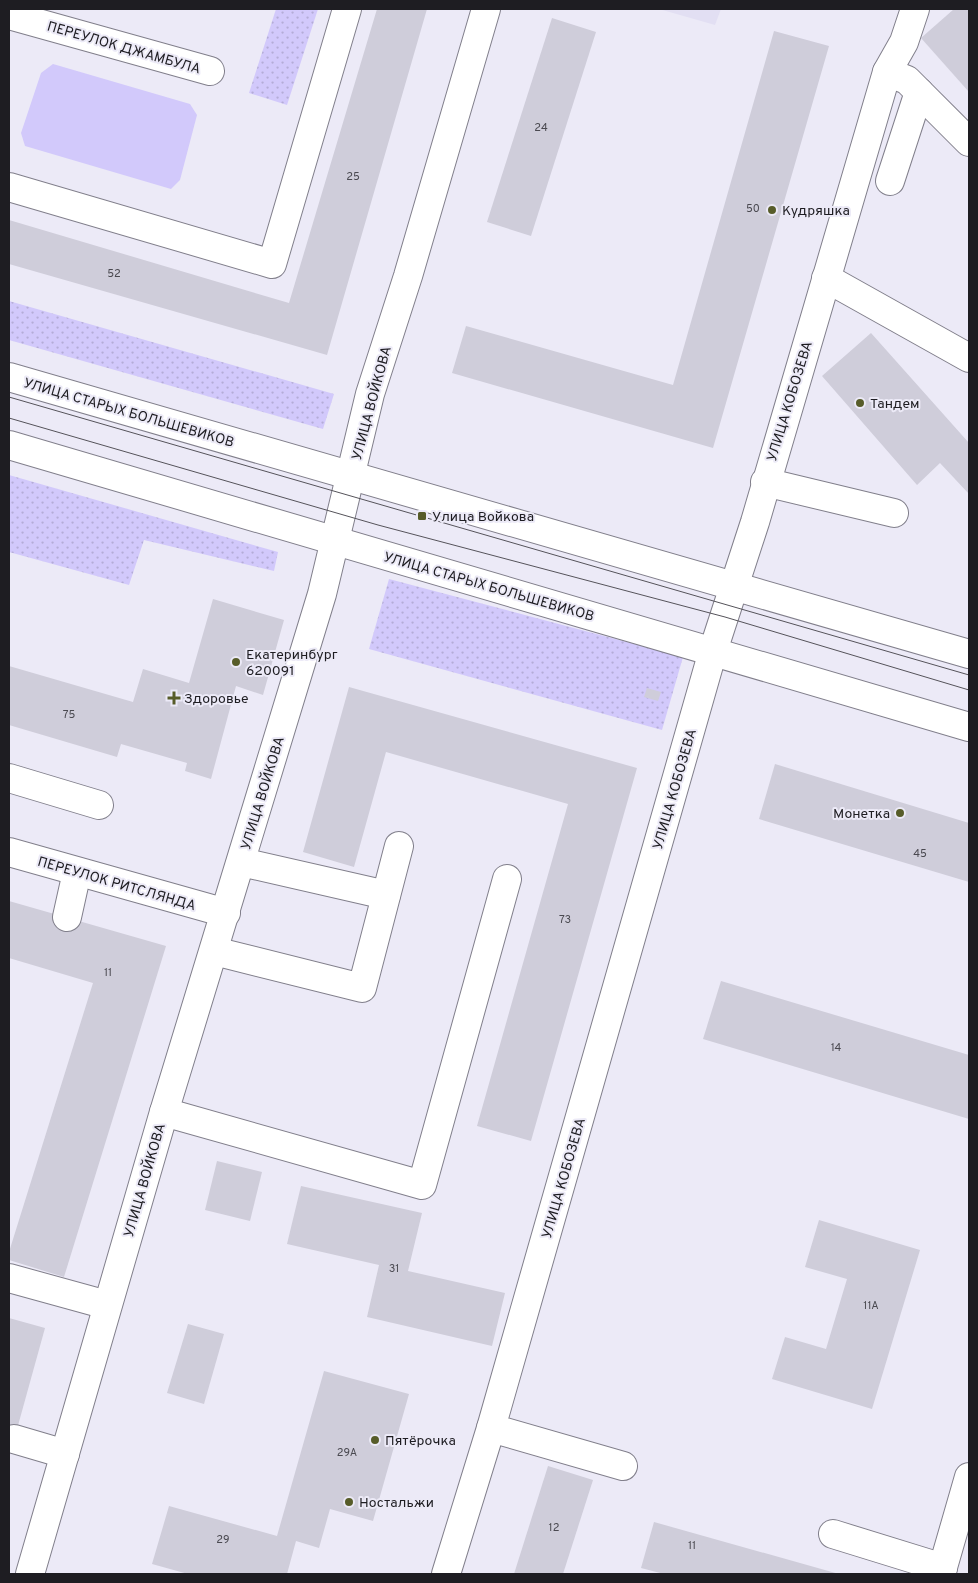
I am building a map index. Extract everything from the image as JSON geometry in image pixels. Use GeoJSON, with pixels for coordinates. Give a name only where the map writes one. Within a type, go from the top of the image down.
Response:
{"type":"FeatureCollection","features":[{"type":"Feature","properties":{"kind":"street"},"geometry":{"type":"LineString","coordinates":[[9,187],[272,264],[348,9]]}},
{"type":"Feature","properties":{"kind":"street","name":"УЛИЦА ВОЙКОВА"},"geometry":{"type":"LineString","coordinates":[[30,1574],[164,1112],[322,594],[370,394],[408,276],[486,9]]}},
{"type":"Feature","properties":{"kind":"street","name":"УЛИЦА КОБОЗЕВА"},"geometry":{"type":"LineString","coordinates":[[446,1574],[491,1428],[713,651],[734,587],[887,72],[904,42],[915,9]]}},
{"type":"Feature","properties":{"kind":"street","name":"ПЕРЕУЛОК ДЖАМБУЛА"},"geometry":{"type":"LineString","coordinates":[[9,14],[210,71]]}},
{"type":"Feature","properties":{"kind":"street"},"geometry":{"type":"LineString","coordinates":[[887,72],[907,80],[969,142]]}},
{"type":"Feature","properties":{"kind":"street"},"geometry":{"type":"LineString","coordinates":[[890,181],[919,92]]}},
{"type":"Feature","properties":{"kind":"street"},"geometry":{"type":"LineString","coordinates":[[826,278],[969,358]]}},
{"type":"Feature","properties":{"kind":"street","name":"УЛИЦА СТАРЫХ БОЛЬШЕВИКОВ"},"geometry":{"type":"LineString","coordinates":[[9,377],[969,654]]}},
{"type":"Feature","properties":{"kind":"street","name":"УЛИЦА СТАРЫХ БОЛЬШЕВИКОВ"},"geometry":{"type":"LineString","coordinates":[[9,446],[969,726]]}},
{"type":"Feature","properties":{"kind":"street"},"geometry":{"type":"LineString","coordinates":[[765,482],[894,513]]}},
{"type":"Feature","properties":{"kind":"street"},"geometry":{"type":"LineString","coordinates":[[9,778],[99,805]]}},
{"type":"Feature","properties":{"kind":"street"},"geometry":{"type":"LineString","coordinates":[[214,951],[362,988],[399,846]]}},
{"type":"Feature","properties":{"kind":"street","name":"ПЕРЕУЛОК РИТСЛЯНДА"},"geometry":{"type":"LineString","coordinates":[[9,852],[226,913]]}},
{"type":"Feature","properties":{"kind":"street"},"geometry":{"type":"LineString","coordinates":[[241,862],[386,895]]}},
{"type":"Feature","properties":{"kind":"street"},"geometry":{"type":"LineString","coordinates":[[67,917],[77,872]]}},
{"type":"Feature","properties":{"kind":"street"},"geometry":{"type":"LineString","coordinates":[[164,1112],[422,1185],[507,879]]}},
{"type":"Feature","properties":{"kind":"street"},"geometry":{"type":"LineString","coordinates":[[9,1278],[107,1305]]}},
{"type":"Feature","properties":{"kind":"street"},"geometry":{"type":"LineString","coordinates":[[491,1428],[623,1466]]}},
{"type":"Feature","properties":{"kind":"street"},"geometry":{"type":"LineString","coordinates":[[14,1440],[65,1454]]}},
{"type":"Feature","properties":{"kind":"street"},"geometry":{"type":"LineString","coordinates":[[833,1534],[942,1571],[969,1477]]}},
{"type":"Feature","properties":{"kind":"shaded area"},"geometry":{"type":"Polygon","coordinates":[[[276,9],[318,9],[287,105],[249,93],[276,9]]]}},
{"type":"Feature","properties":{"kind":"shaded area"},"geometry":{"type":"Polygon","coordinates":[[[659,9],[721,9],[715,25],[659,9]]]}},
{"type":"Feature","properties":{"kind":"shaded area"},"geometry":{"type":"Polygon","coordinates":[[[53,64],[190,104],[197,115],[180,180],[171,189],[25,146],[21,133],[41,73],[53,64]]]}},
{"type":"Feature","properties":{"kind":"shaded area"},"geometry":{"type":"Polygon","coordinates":[[[9,301],[334,394],[323,429],[9,340],[9,301]]]}},
{"type":"Feature","properties":{"kind":"shaded area"},"geometry":{"type":"Polygon","coordinates":[[[9,475],[278,552],[274,571],[144,540],[129,585],[9,552],[9,475]]]}},
{"type":"Feature","properties":{"kind":"shaded area"},"geometry":{"type":"Polygon","coordinates":[[[389,579],[683,657],[662,730],[369,649],[389,579]]]}},
{"type":"Feature","properties":{"kind":"building"},"geometry":{"type":"Polygon","coordinates":[[[377,9],[427,9],[327,355],[9,264],[9,220],[289,303],[377,9]]]}},
{"type":"Feature","properties":{"kind":"building"},"geometry":{"type":"Polygon","coordinates":[[[954,9],[969,9],[969,92],[921,38],[954,9]]]}},
{"type":"Feature","properties":{"kind":"building"},"geometry":{"type":"Polygon","coordinates":[[[552,18],[596,32],[531,236],[487,222],[552,18]]]}},
{"type":"Feature","properties":{"kind":"building"},"geometry":{"type":"Polygon","coordinates":[[[774,31],[829,46],[713,448],[452,373],[466,326],[673,385],[774,31]]]}},
{"type":"Feature","properties":{"kind":"building"},"geometry":{"type":"Polygon","coordinates":[[[871,333],[969,443],[969,494],[940,463],[917,485],[822,376],[871,333]]]}},
{"type":"Feature","properties":{"kind":"building"},"geometry":{"type":"Polygon","coordinates":[[[213,599],[284,620],[263,695],[236,686],[211,779],[185,771],[187,763],[121,744],[117,757],[9,725],[9,666],[133,702],[143,669],[189,683],[213,599]]]}},
{"type":"Feature","properties":{"kind":"building"},"geometry":{"type":"Polygon","coordinates":[[[349,687],[637,768],[531,1141],[477,1126],[568,804],[386,752],[354,867],[303,852],[349,687]]]}},
{"type":"Feature","properties":{"kind":"building"},"geometry":{"type":"Polygon","coordinates":[[[647,688],[661,692],[658,701],[644,697],[647,688]]]}},
{"type":"Feature","properties":{"kind":"building"},"geometry":{"type":"Polygon","coordinates":[[[775,764],[969,823],[969,882],[759,819],[775,764]]]}},
{"type":"Feature","properties":{"kind":"building"},"geometry":{"type":"Polygon","coordinates":[[[9,901],[166,946],[64,1277],[9,1260],[9,1252],[93,983],[9,958],[9,901]]]}},
{"type":"Feature","properties":{"kind":"building"},"geometry":{"type":"Polygon","coordinates":[[[721,981],[969,1055],[969,1119],[703,1039],[721,981]]]}},
{"type":"Feature","properties":{"kind":"building"},"geometry":{"type":"Polygon","coordinates":[[[217,1161],[262,1172],[250,1221],[205,1210],[217,1161]]]}},
{"type":"Feature","properties":{"kind":"building"},"geometry":{"type":"Polygon","coordinates":[[[301,1186],[422,1213],[408,1271],[505,1293],[492,1346],[367,1317],[379,1265],[287,1244],[301,1186]]]}},
{"type":"Feature","properties":{"kind":"building"},"geometry":{"type":"Polygon","coordinates":[[[819,1220],[920,1250],[872,1409],[772,1379],[785,1337],[826,1349],[847,1279],[805,1267],[819,1220]]]}},
{"type":"Feature","properties":{"kind":"building"},"geometry":{"type":"Polygon","coordinates":[[[9,1318],[45,1328],[9,1458],[9,1318]]]}},
{"type":"Feature","properties":{"kind":"building"},"geometry":{"type":"Polygon","coordinates":[[[188,1324],[224,1334],[204,1404],[167,1393],[188,1324]]]}},
{"type":"Feature","properties":{"kind":"building"},"geometry":{"type":"Polygon","coordinates":[[[324,1371],[409,1394],[373,1521],[330,1509],[319,1548],[296,1541],[287,1574],[188,1574],[152,1564],[169,1506],[277,1536],[324,1371]]]}},
{"type":"Feature","properties":{"kind":"building"},"geometry":{"type":"Polygon","coordinates":[[[548,1466],[593,1480],[563,1574],[514,1574],[548,1466]]]}},
{"type":"Feature","properties":{"kind":"building"},"geometry":{"type":"Polygon","coordinates":[[[654,1522],[839,1574],[664,1574],[641,1568],[654,1522]]]}},
{"type":"Feature","properties":{"kind":"tram line"},"geometry":{"type":"LineString","coordinates":[[9,397],[969,675]]}},
{"type":"Feature","properties":{"kind":"tram line"},"geometry":{"type":"LineString","coordinates":[[9,418],[378,525],[725,617],[969,690]]}},
{"type":"Feature","properties":{"kind":"place","name":"Кудряшка"},"geometry":{"type":"Point","coordinates":[772,210]}},
{"type":"Feature","properties":{"kind":"place","name":"Тандем"},"geometry":{"type":"Point","coordinates":[860,403]}},
{"type":"Feature","properties":{"kind":"place","name":"Улица Войкова"},"geometry":{"type":"Point","coordinates":[422,516]}},
{"type":"Feature","properties":{"kind":"place","name":"Екатеринбург 620091"},"geometry":{"type":"Point","coordinates":[236,662]}},
{"type":"Feature","properties":{"kind":"place","name":"Здоровье"},"geometry":{"type":"Point","coordinates":[174,698]}},
{"type":"Feature","properties":{"kind":"place","name":"Монетка"},"geometry":{"type":"Point","coordinates":[900,813]}},
{"type":"Feature","properties":{"kind":"place","name":"Пятёрочка"},"geometry":{"type":"Point","coordinates":[375,1440]}},
{"type":"Feature","properties":{"kind":"place","name":"Ностальжи"},"geometry":{"type":"Point","coordinates":[349,1502]}}]}
